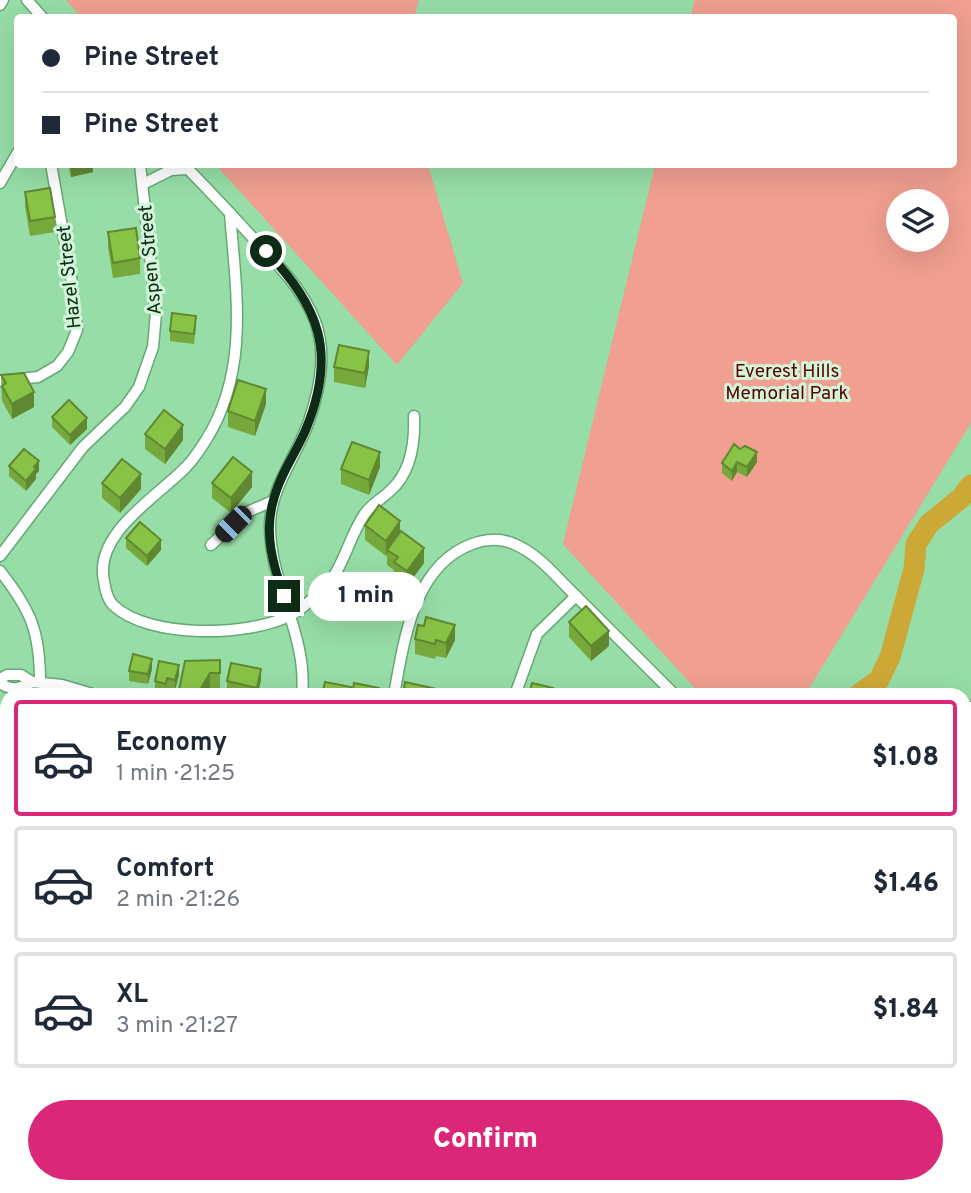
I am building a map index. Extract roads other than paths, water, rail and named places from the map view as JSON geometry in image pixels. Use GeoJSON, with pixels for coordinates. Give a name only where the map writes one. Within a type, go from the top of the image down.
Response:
{"type":"FeatureCollection","features":[{"type":"Feature","properties":{"kind":"street"},"geometry":{"type":"LineString","coordinates":[[0,5],[3,0]]}},
{"type":"Feature","properties":{"kind":"street"},"geometry":{"type":"LineString","coordinates":[[27,0],[39,14]]}},
{"type":"Feature","properties":{"kind":"street"},"geometry":{"type":"LineString","coordinates":[[0,183],[14,159]]}},
{"type":"Feature","properties":{"kind":"street","name":"Hazel Street"},"geometry":{"type":"LineString","coordinates":[[0,381],[38,377],[57,366],[68,352],[77,330],[72,284],[52,168]]}},
{"type":"Feature","properties":{"kind":"street","name":"Aspen Street"},"geometry":{"type":"LineString","coordinates":[[0,556],[83,447],[125,407],[139,387],[153,346],[156,313],[141,168]]}},
{"type":"Feature","properties":{"kind":"street"},"geometry":{"type":"LineString","coordinates":[[143,184],[180,168]]}},
{"type":"Feature","properties":{"kind":"street"},"geometry":{"type":"LineString","coordinates":[[186,168],[300,288],[312,309],[322,353],[312,412],[273,501],[270,551],[299,642],[302,688]]}},
{"type":"Feature","properties":{"kind":"street"},"geometry":{"type":"LineString","coordinates":[[230,213],[240,315],[227,394],[207,438],[187,466],[148,498],[117,534],[103,563],[103,579],[110,604],[134,620],[169,627],[228,630],[256,627],[290,615],[322,591],[340,568],[363,515],[402,477],[412,450],[414,416]]}},
{"type":"Feature","properties":{"kind":"street"},"geometry":{"type":"LineString","coordinates":[[211,545],[245,513],[273,501]]}},
{"type":"Feature","properties":{"kind":"street"},"geometry":{"type":"LineString","coordinates":[[395,688],[403,648],[418,600],[429,579],[446,560],[463,548],[480,541],[512,542],[538,559],[668,688]]}},
{"type":"Feature","properties":{"kind":"street"},"geometry":{"type":"LineString","coordinates":[[0,571],[22,599],[33,620],[36,682]]}},
{"type":"Feature","properties":{"kind":"street"},"geometry":{"type":"LineString","coordinates":[[518,688],[537,634],[576,596]]}},
{"type":"Feature","properties":{"kind":"street"},"geometry":{"type":"LineString","coordinates":[[0,681],[7,675],[21,675],[36,682],[64,688]]}},
{"type":"Feature","properties":{"kind":"street"},"geometry":{"type":"LineString","coordinates":[[24,688],[36,682]]}},
{"type":"Feature","properties":{"kind":"waterway"},"geometry":{"type":"LineString","coordinates":[[868,688],[879,680],[890,657],[914,569],[916,544],[929,524],[961,498],[971,485]]}},
{"type":"Feature","properties":{"kind":"park label","name":"Everest Hills Memorial Park"},"geometry":{"type":"Point","coordinates":[787,381]}}]}
